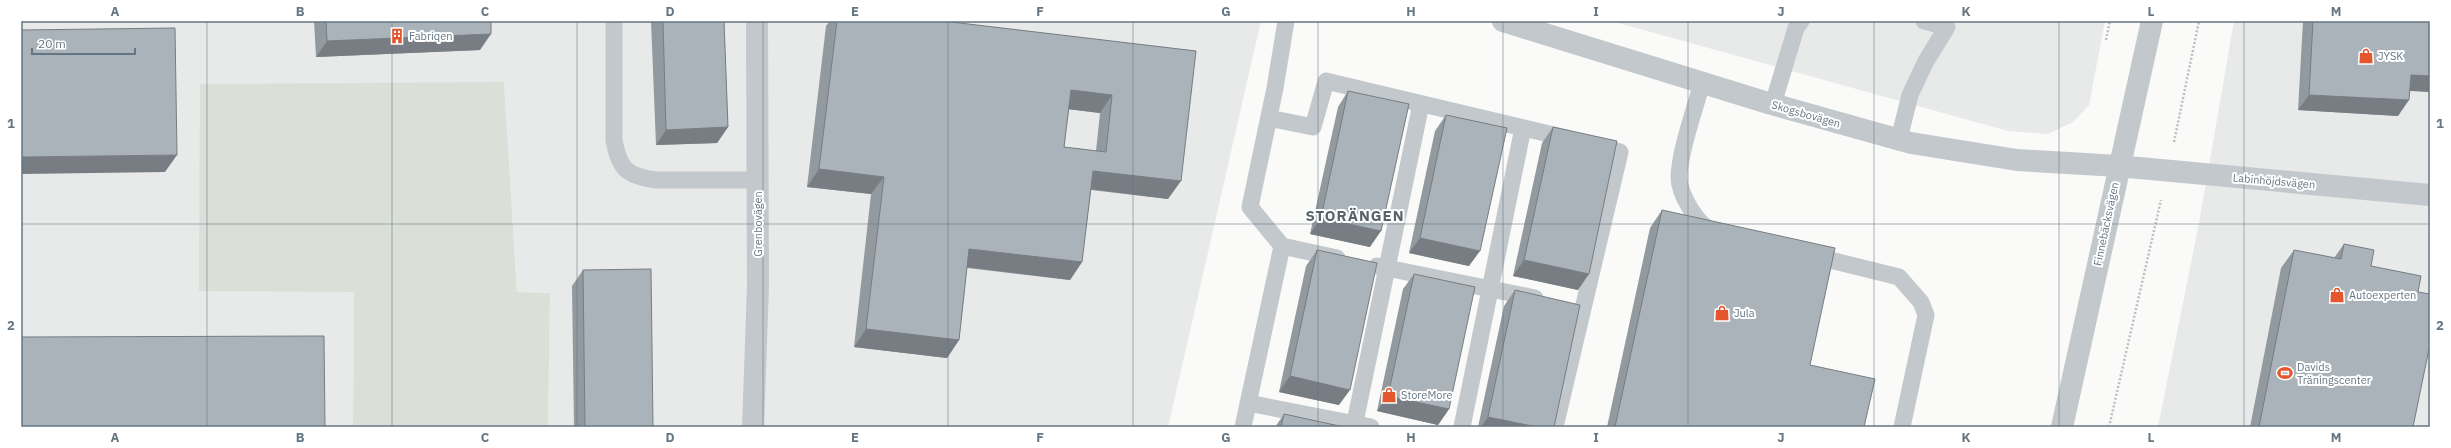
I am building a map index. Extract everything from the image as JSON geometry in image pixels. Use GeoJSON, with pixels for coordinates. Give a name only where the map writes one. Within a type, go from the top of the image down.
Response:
{"type":"FeatureCollection","features":[{"type":"Feature","properties":{"kind":"street","name":"Grenbovägen"},"geometry":{"type":"LineString","coordinates":[[753,427],[758,287],[757,21]]}},
{"type":"Feature","properties":{"kind":"street","name":"Finnebäcksvägen"},"geometry":{"type":"LineString","coordinates":[[2062,427],[2118,166],[2152,21]]}},
{"type":"Feature","properties":{"kind":"street","name":"Skogsbovägen"},"geometry":{"type":"LineString","coordinates":[[1510,22],[1773,104],[1898,140],[2017,160],[2118,166]]}},
{"type":"Feature","properties":{"kind":"street","name":"Labinhöjdsvägen"},"geometry":{"type":"LineString","coordinates":[[2118,166],[2430,195]]}},
{"type":"Feature","properties":{"kind":"lane"},"geometry":{"type":"LineString","coordinates":[[614,21],[614,140],[617,160],[623,167],[642,178],[656,180],[757,180]]}},
{"type":"Feature","properties":{"kind":"lane"},"geometry":{"type":"LineString","coordinates":[[1286,21],[1269,118],[1250,207],[1282,246],[1568,305]]}},
{"type":"Feature","properties":{"kind":"lane"},"geometry":{"type":"LineString","coordinates":[[1773,104],[1796,28],[1801,21]]}},
{"type":"Feature","properties":{"kind":"lane"},"geometry":{"type":"LineString","coordinates":[[1898,140],[1910,95],[1926,61],[1947,27],[1924,21]]}},
{"type":"Feature","properties":{"kind":"lane"},"geometry":{"type":"LineString","coordinates":[[1269,118],[1313,128],[1326,81],[1620,152],[1568,305],[1555,427]]}},
{"type":"Feature","properties":{"kind":"lane"},"geometry":{"type":"LineString","coordinates":[[1702,82],[1679,179],[1695,217],[1710,230],[1732,235]]}},
{"type":"Feature","properties":{"kind":"lane"},"geometry":{"type":"LineString","coordinates":[[1248,403],[1360,426],[1387,268],[1421,104]]}},
{"type":"Feature","properties":{"kind":"lane"},"geometry":{"type":"LineString","coordinates":[[1462,427],[1523,128]]}},
{"type":"Feature","properties":{"kind":"lane"},"geometry":{"type":"LineString","coordinates":[[1243,427],[1282,246]]}},
{"type":"Feature","properties":{"kind":"lane"},"geometry":{"type":"LineString","coordinates":[[1793,250],[1899,277],[1921,302],[1926,315],[1902,427]]}},
{"type":"Feature","properties":{"kind":"path"},"geometry":{"type":"LineString","coordinates":[[2106,40],[2110,21]]}},
{"type":"Feature","properties":{"kind":"path"},"geometry":{"type":"LineString","coordinates":[[2109,427],[2168,171],[2199,21]]}},
{"type":"Feature","properties":{"kind":"shaded area"},"geometry":{"type":"Polygon","coordinates":[[[21,21],[1261,21],[1168,427],[548,427],[550,293],[517,292],[504,82],[354,292],[353,427],[21,427],[21,21]]]}},
{"type":"Feature","properties":{"kind":"shaded area"},"geometry":{"type":"Polygon","coordinates":[[[1611,21],[2105,21],[2089,105],[2073,122],[2048,134],[2008,131],[1611,21]]]}},
{"type":"Feature","properties":{"kind":"shaded area"},"geometry":{"type":"Polygon","coordinates":[[[2234,21],[2430,21],[2430,427],[2158,427],[2199,223],[2234,21]]]}},
{"type":"Feature","properties":{"kind":"shaded area"},"geometry":{"type":"Polygon","coordinates":[[[504,82],[517,292],[550,293],[548,427],[353,427],[354,292],[199,291],[200,84],[504,82]]]}},
{"type":"Feature","properties":{"kind":"building"},"geometry":{"type":"Polygon","coordinates":[[[326,21],[491,21],[491,34],[327,41],[326,21]]]}},
{"type":"Feature","properties":{"kind":"building"},"geometry":{"type":"Polygon","coordinates":[[[663,21],[724,21],[728,127],[666,130],[663,21]]]}},
{"type":"Feature","properties":{"kind":"building"},"geometry":{"type":"Polygon","coordinates":[[[837,21],[943,21],[1196,51],[1181,181],[1093,171],[1082,262],[969,249],[959,340],[866,329],[884,177],[819,169],[837,21]],[[1071,90],[1064,147],[1106,152],[1112,95],[1071,90]]]}},
{"type":"Feature","properties":{"kind":"building","name":"JYSK"},"geometry":{"type":"Polygon","coordinates":[[[2313,21],[2430,21],[2430,76],[2411,75],[2409,100],[2309,95],[2313,21]]]}},
{"type":"Feature","properties":{"kind":"building"},"geometry":{"type":"Polygon","coordinates":[[[175,28],[177,155],[21,157],[21,30],[175,28]]]}},
{"type":"Feature","properties":{"kind":"building"},"geometry":{"type":"Polygon","coordinates":[[[1348,91],[1409,104],[1381,231],[1321,218],[1348,91]]]}},
{"type":"Feature","properties":{"kind":"building"},"geometry":{"type":"Polygon","coordinates":[[[1446,115],[1507,128],[1480,251],[1420,238],[1446,115]]]}},
{"type":"Feature","properties":{"kind":"building"},"geometry":{"type":"Polygon","coordinates":[[[1553,127],[1617,141],[1589,274],[1524,260],[1553,127]]]}},
{"type":"Feature","properties":{"kind":"building","name":"Jula"},"geometry":{"type":"Polygon","coordinates":[[[1662,210],[1835,248],[1810,365],[1875,379],[1864,427],[1615,427],[1662,210]]]}},
{"type":"Feature","properties":{"kind":"building"},"geometry":{"type":"Polygon","coordinates":[[[2344,244],[2374,250],[2371,266],[2421,276],[2418,292],[2430,294],[2430,344],[2413,427],[2259,427],[2294,250],[2341,259],[2344,244]]]}},
{"type":"Feature","properties":{"kind":"building"},"geometry":{"type":"Polygon","coordinates":[[[1317,250],[1377,263],[1350,390],[1290,376],[1317,250]]]}},
{"type":"Feature","properties":{"kind":"building"},"geometry":{"type":"Polygon","coordinates":[[[651,269],[653,427],[585,427],[583,270],[651,269]]]}},
{"type":"Feature","properties":{"kind":"building"},"geometry":{"type":"Polygon","coordinates":[[[1414,274],[1475,287],[1449,409],[1388,396],[1414,274]]]}},
{"type":"Feature","properties":{"kind":"building"},"geometry":{"type":"Polygon","coordinates":[[[1515,290],[1580,305],[1554,427],[1537,427],[1488,417],[1515,290]]]}},
{"type":"Feature","properties":{"kind":"building"},"geometry":{"type":"Polygon","coordinates":[[[324,336],[325,427],[21,427],[21,337],[324,336]]]}},
{"type":"Feature","properties":{"kind":"building"},"geometry":{"type":"Polygon","coordinates":[[[1284,414],[1344,427],[1281,427],[1284,414]]]}},
{"type":"Feature","properties":{"kind":"place","name":"Fabriqen"},"geometry":{"type":"Point","coordinates":[397,36]}},
{"type":"Feature","properties":{"kind":"place","name":"JYSK"},"geometry":{"type":"Point","coordinates":[2366,56]}},
{"type":"Feature","properties":{"kind":"place","name":"Autoexperten"},"geometry":{"type":"Point","coordinates":[2337,295]}},
{"type":"Feature","properties":{"kind":"place","name":"Jula"},"geometry":{"type":"Point","coordinates":[1722,313]}},
{"type":"Feature","properties":{"kind":"place","name":"Davids Träningscenter"},"geometry":{"type":"Point","coordinates":[2285,373]}},
{"type":"Feature","properties":{"kind":"place","name":"StoreMore"},"geometry":{"type":"Point","coordinates":[1389,395]}},
{"type":"Feature","properties":{"kind":"district","name":"STORÄNGEN"},"geometry":{"type":"Point","coordinates":[1355,215]}}]}
